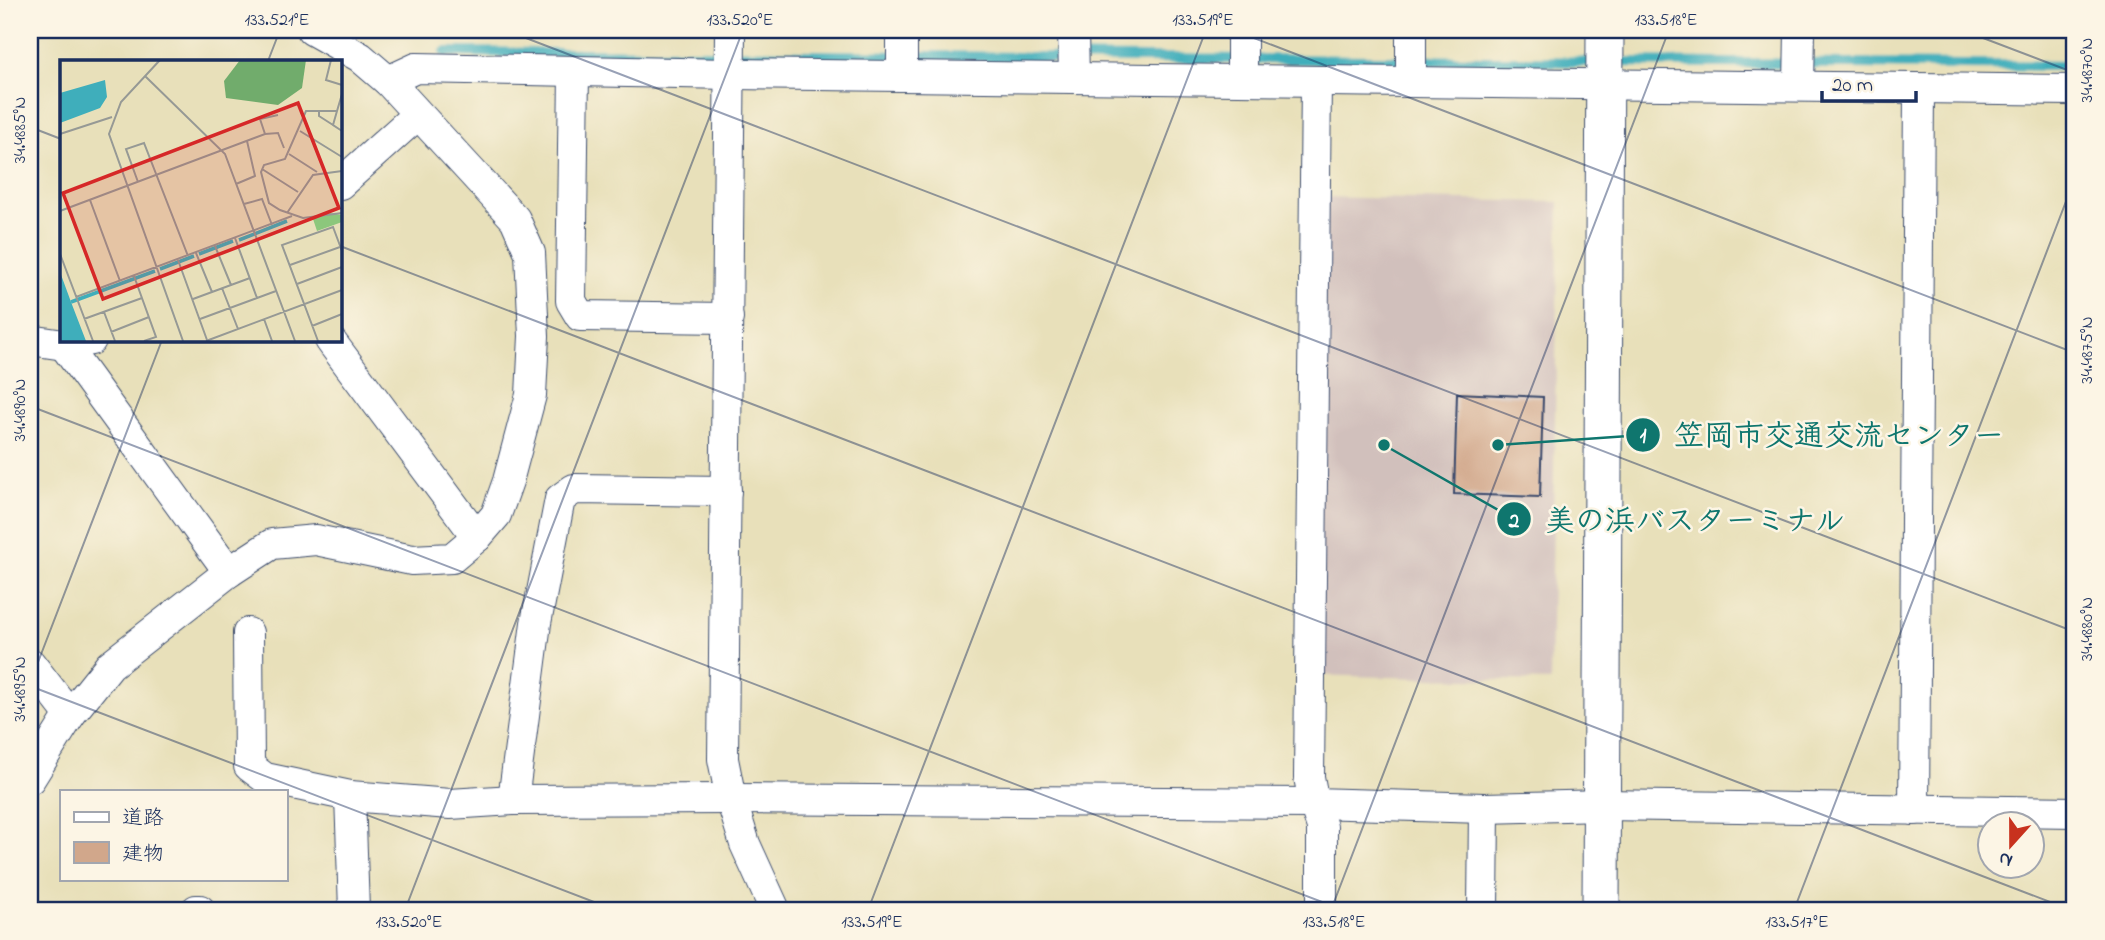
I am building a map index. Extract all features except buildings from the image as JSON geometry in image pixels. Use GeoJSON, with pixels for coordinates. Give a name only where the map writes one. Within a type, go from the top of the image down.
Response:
{"type":"FeatureCollection","features":[{"type":"Feature","properties":{"kind":"street"},"geometry":{"type":"LineString","coordinates":[[30,779],[71,715],[110,664],[229,572],[272,544],[316,540],[412,560],[452,558],[477,537],[496,515],[531,395],[534,336],[530,253],[515,219],[388,81],[360,57],[312,30]]}},
{"type":"Feature","properties":{"kind":"street"},"geometry":{"type":"LineString","coordinates":[[730,30],[723,758],[746,844],[775,910]]}},
{"type":"Feature","properties":{"kind":"street"},"geometry":{"type":"LineString","coordinates":[[902,30],[902,76]]}},
{"type":"Feature","properties":{"kind":"street"},"geometry":{"type":"LineString","coordinates":[[1073,30],[1074,78]]}},
{"type":"Feature","properties":{"kind":"street"},"geometry":{"type":"LineString","coordinates":[[1241,30],[1242,79]]}},
{"type":"Feature","properties":{"kind":"street"},"geometry":{"type":"LineString","coordinates":[[1411,30],[1411,81]]}},
{"type":"Feature","properties":{"kind":"street"},"geometry":{"type":"LineString","coordinates":[[1601,910],[1605,30]]}},
{"type":"Feature","properties":{"kind":"street"},"geometry":{"type":"LineString","coordinates":[[1799,86],[1800,30]]}},
{"type":"Feature","properties":{"kind":"street"},"geometry":{"type":"LineString","coordinates":[[388,81],[416,68],[2075,90]]}},
{"type":"Feature","properties":{"kind":"street"},"geometry":{"type":"LineString","coordinates":[[573,72],[570,301],[580,316],[728,318]]}},
{"type":"Feature","properties":{"kind":"street"},"geometry":{"type":"LineString","coordinates":[[1316,81],[1310,763],[1314,803],[1322,827],[1322,910]]}},
{"type":"Feature","properties":{"kind":"street"},"geometry":{"type":"LineString","coordinates":[[1914,810],[1919,89]]}},
{"type":"Feature","properties":{"kind":"street"},"geometry":{"type":"LineString","coordinates":[[341,183],[417,115]]}},
{"type":"Feature","properties":{"kind":"street"},"geometry":{"type":"LineString","coordinates":[[30,340],[77,342],[229,572]]}},
{"type":"Feature","properties":{"kind":"street"},"geometry":{"type":"LineString","coordinates":[[331,341],[477,537]]}},
{"type":"Feature","properties":{"kind":"street"},"geometry":{"type":"LineString","coordinates":[[513,800],[536,623],[560,499],[574,489],[726,491]]}},
{"type":"Feature","properties":{"kind":"street"},"geometry":{"type":"LineString","coordinates":[[248,633],[249,766],[265,778],[349,796],[450,804],[513,800],[732,799],[1314,803],[1484,808],[1603,805],[2075,812]]}},
{"type":"Feature","properties":{"kind":"street"},"geometry":{"type":"LineString","coordinates":[[30,663],[71,715]]}},
{"type":"Feature","properties":{"kind":"street"},"geometry":{"type":"LineString","coordinates":[[349,796],[354,910]]}},
{"type":"Feature","properties":{"kind":"street"},"geometry":{"type":"LineString","coordinates":[[1483,910],[1484,808]]}},
{"type":"Feature","properties":{"kind":"shaded area"},"geometry":{"type":"Polygon","coordinates":[[[1316,197],[1559,202],[1550,681],[1307,675],[1316,197]],[[1457,394],[1454,494],[1539,497],[1543,397],[1457,394]]]}},
{"type":"Feature","properties":{"kind":"waterway"},"geometry":{"type":"LineString","coordinates":[[445,52],[2075,66]]}},
{"type":"Feature","properties":{"kind":"place","name":"美の浜バスターミナル"},"geometry":{"type":"Point","coordinates":[1384,445]}},
{"type":"Feature","properties":{"kind":"place","name":"笠岡市交通交流センター"},"geometry":{"type":"Point","coordinates":[1498,445]}}]}
